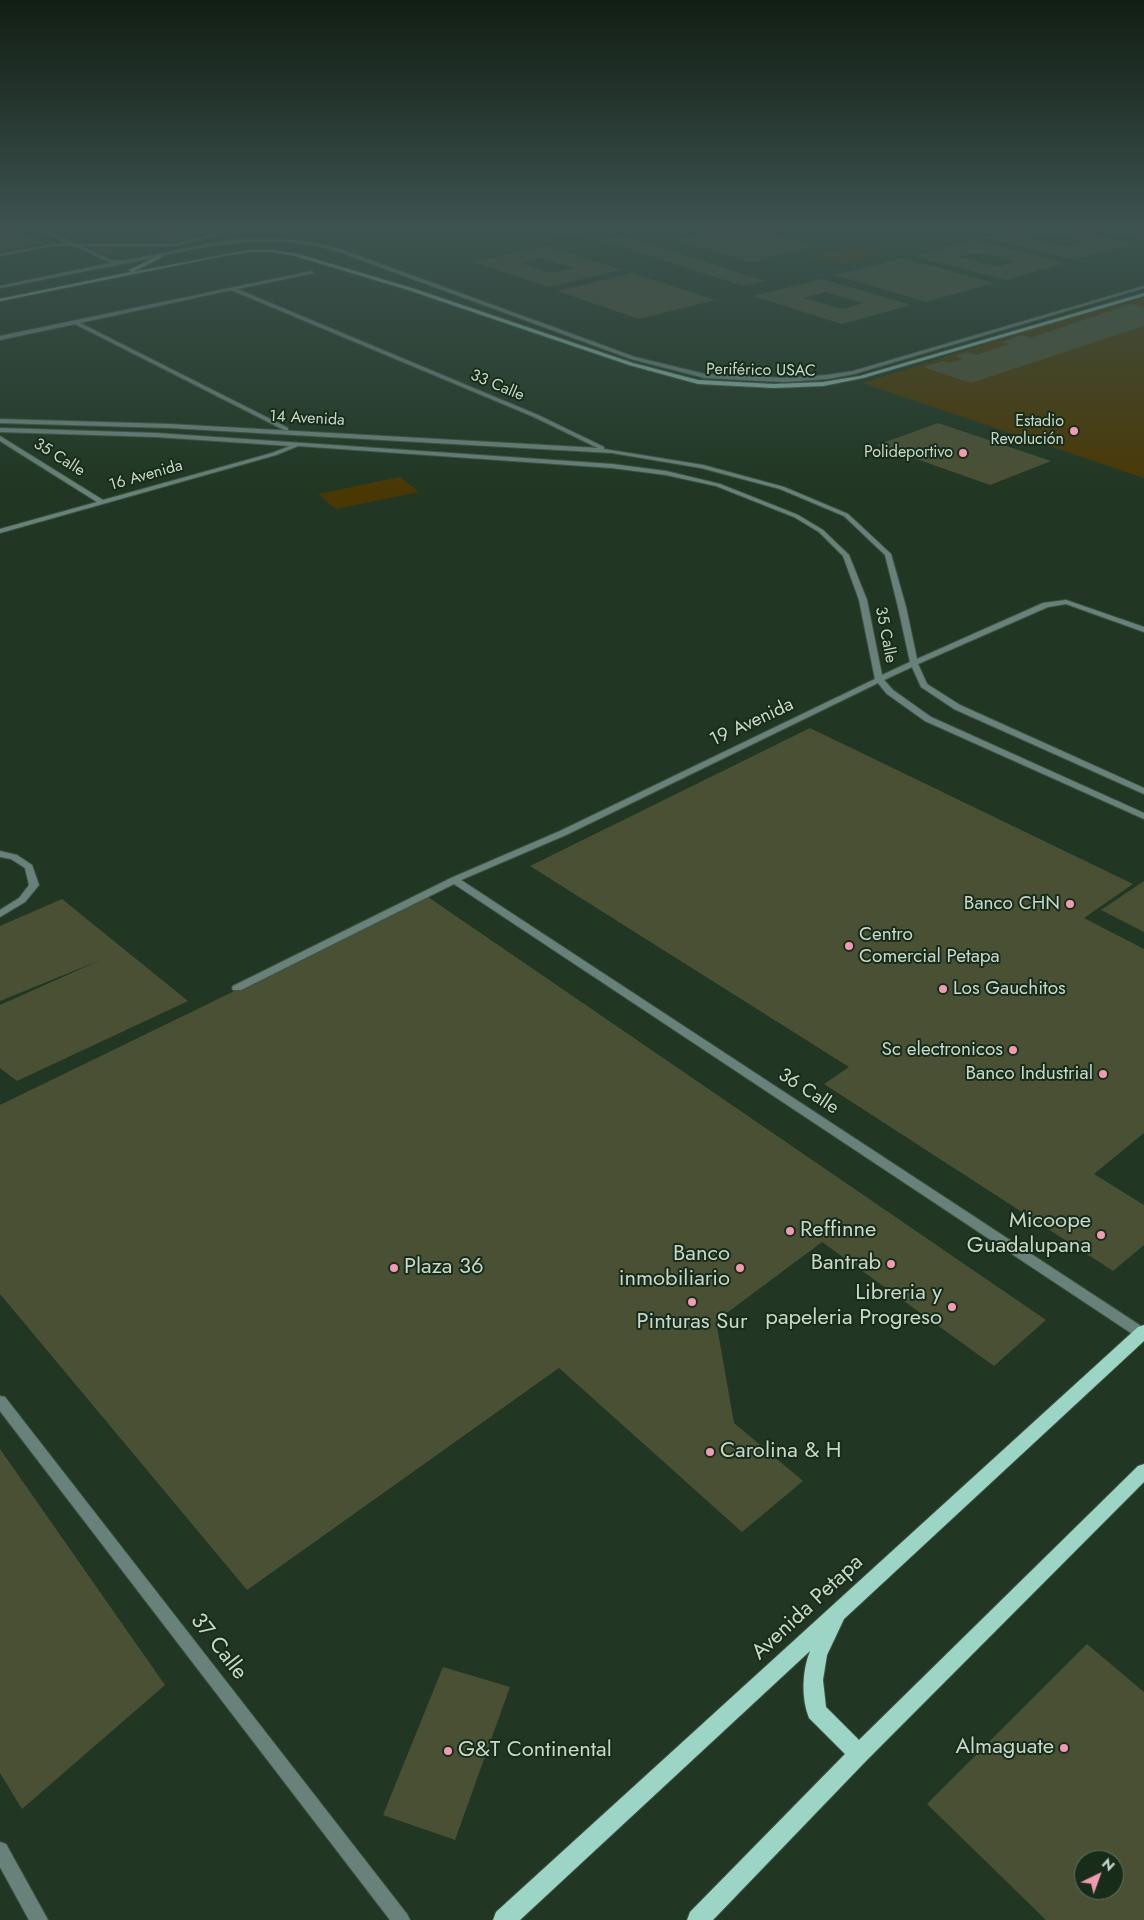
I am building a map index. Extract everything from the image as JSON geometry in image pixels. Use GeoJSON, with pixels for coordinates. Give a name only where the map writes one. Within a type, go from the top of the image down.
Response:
{"type":"FeatureCollection","features":[{"type":"Feature","properties":{"kind":"main road","name":"Avenida Petapa"},"geometry":{"type":"LineString","coordinates":[[504,1920],[1143,1332]]}},
{"type":"Feature","properties":{"kind":"main road"},"geometry":{"type":"LineString","coordinates":[[698,1920],[859,1754],[1144,1471]]}},
{"type":"Feature","properties":{"kind":"main road"},"geometry":{"type":"LineString","coordinates":[[839,1611],[818,1654],[813,1680],[816,1710],[835,1732],[859,1754]]}},
{"type":"Feature","properties":{"kind":"street"},"geometry":{"type":"LineString","coordinates":[[0,338],[110,315]]}},
{"type":"Feature","properties":{"kind":"street","name":"33 Calle"},"geometry":{"type":"LineString","coordinates":[[293,315],[536,416],[612,451]]}},
{"type":"Feature","properties":{"kind":"street","name":"Periférico USAC"},"geometry":{"type":"LineString","coordinates":[[487,315],[650,369],[698,382],[774,386],[823,384],[861,377],[1074,315]]}},
{"type":"Feature","properties":{"kind":"street","name":"Periférico USAC"},"geometry":{"type":"LineString","coordinates":[[516,315],[634,358],[705,376],[758,380],[810,378],[854,372],[1050,315]]}},
{"type":"Feature","properties":{"kind":"street"},"geometry":{"type":"LineString","coordinates":[[75,322],[292,432],[298,445]]}},
{"type":"Feature","properties":{"kind":"street","name":"14 Avenida"},"geometry":{"type":"LineString","coordinates":[[0,421],[160,425],[612,451]]}},
{"type":"Feature","properties":{"kind":"street","name":"14 Avenida"},"geometry":{"type":"LineString","coordinates":[[0,430],[156,435],[612,466]]}},
{"type":"Feature","properties":{"kind":"street","name":"35 Calle"},"geometry":{"type":"LineString","coordinates":[[0,438],[103,502]]}},
{"type":"Feature","properties":{"kind":"street","name":"16 Avenida"},"geometry":{"type":"LineString","coordinates":[[0,531],[274,454],[298,445]]}},
{"type":"Feature","properties":{"kind":"street","name":"35 Calle"},"geometry":{"type":"LineString","coordinates":[[612,451],[701,466],[782,488],[846,515],[888,554],[914,663],[924,685],[957,707],[1144,791]]}},
{"type":"Feature","properties":{"kind":"street","name":"35 Calle"},"geometry":{"type":"LineString","coordinates":[[612,466],[666,473],[718,485],[796,516],[821,531],[846,555],[863,600],[879,679],[890,692],[928,719],[1144,816]]}},
{"type":"Feature","properties":{"kind":"street","name":"19 Avenida"},"geometry":{"type":"LineString","coordinates":[[237,988],[454,880],[563,833],[879,679],[1046,605],[1066,602],[1078,605],[1144,630]]}},
{"type":"Feature","properties":{"kind":"street"},"geometry":{"type":"LineString","coordinates":[[0,854],[14,857],[29,867],[34,884],[22,900],[0,914]]}},
{"type":"Feature","properties":{"kind":"street","name":"36 Calle"},"geometry":{"type":"LineString","coordinates":[[454,880],[1143,1332]]}},
{"type":"Feature","properties":{"kind":"street","name":"37 Calle"},"geometry":{"type":"LineString","coordinates":[[0,1401],[401,1920]]}},
{"type":"Feature","properties":{"kind":"street"},"geometry":{"type":"LineString","coordinates":[[0,1850],[39,1920]]}},
{"type":"Feature","properties":{"kind":"shaded area","name":"Estadio Revolución"},"geometry":{"type":"Polygon","coordinates":[[[1083,315],[1144,315],[1144,478],[862,383],[1083,315]]]}},
{"type":"Feature","properties":{"kind":"shaded area"},"geometry":{"type":"Polygon","coordinates":[[[400,477],[419,492],[336,509],[318,494],[400,477]]]}},
{"type":"Feature","properties":{"kind":"building"},"geometry":{"type":"Polygon","coordinates":[[[626,315],[657,315],[639,319],[626,315]]]}},
{"type":"Feature","properties":{"kind":"building"},"geometry":{"type":"Polygon","coordinates":[[[812,315],[876,315],[842,324],[812,315]]]}},
{"type":"Feature","properties":{"kind":"building"},"geometry":{"type":"Polygon","coordinates":[[[1100,315],[1144,315],[1144,326],[971,383],[923,367],[943,361],[949,363],[963,359],[955,356],[968,352],[976,355],[1009,344],[1002,342],[1022,335],[1030,338],[1100,315]]]}},
{"type":"Feature","properties":{"kind":"building","name":"Polideportivo"},"geometry":{"type":"Polygon","coordinates":[[[938,423],[1051,461],[990,485],[877,445],[938,423]]]}},
{"type":"Feature","properties":{"kind":"building","name":"Centro Comercial Petapa"},"geometry":{"type":"Polygon","coordinates":[[[810,728],[1133,884],[1084,918],[1144,949],[1144,1133],[1094,1174],[1144,1205],[1144,1245],[1113,1271],[824,1084],[849,1067],[530,866],[810,728]]]}},
{"type":"Feature","properties":{"kind":"building"},"geometry":{"type":"Polygon","coordinates":[[[1144,881],[1144,932],[1101,910],[1144,881]]]}},
{"type":"Feature","properties":{"kind":"building","name":"Plaza 36"},"geometry":{"type":"Polygon","coordinates":[[[428,897],[1046,1320],[994,1366],[822,1242],[716,1321],[734,1423],[803,1481],[742,1532],[559,1368],[247,1590],[0,1294],[0,1105],[428,897]]]}},
{"type":"Feature","properties":{"kind":"building"},"geometry":{"type":"Polygon","coordinates":[[[62,899],[188,1001],[17,1081],[0,1068],[0,1005],[103,959],[0,1001],[0,926],[62,899]]]}},
{"type":"Feature","properties":{"kind":"building"},"geometry":{"type":"Polygon","coordinates":[[[0,1449],[165,1685],[22,1809],[0,1773],[0,1449]]]}},
{"type":"Feature","properties":{"kind":"building","name":"Almaguate"},"geometry":{"type":"Polygon","coordinates":[[[1087,1644],[1144,1692],[1144,1920],[1046,1920],[927,1804],[1087,1644]]]}},
{"type":"Feature","properties":{"kind":"building","name":"G&T Continental"},"geometry":{"type":"Polygon","coordinates":[[[443,1667],[510,1687],[455,1840],[383,1815],[443,1667]]]}},
{"type":"Feature","properties":{"kind":"place","name":"Estadio Revolución"},"geometry":{"type":"Point","coordinates":[1074,431]}},
{"type":"Feature","properties":{"kind":"place","name":"Polideportivo"},"geometry":{"type":"Point","coordinates":[963,453]}},
{"type":"Feature","properties":{"kind":"place","name":"Banco CHN"},"geometry":{"type":"Point","coordinates":[1070,904]}},
{"type":"Feature","properties":{"kind":"place","name":"Centro Comercial Petapa"},"geometry":{"type":"Point","coordinates":[849,946]}},
{"type":"Feature","properties":{"kind":"place","name":"Los Gauchitos"},"geometry":{"type":"Point","coordinates":[943,989]}},
{"type":"Feature","properties":{"kind":"place","name":"Sc electronicos"},"geometry":{"type":"Point","coordinates":[1013,1050]}},
{"type":"Feature","properties":{"kind":"place","name":"Banco Industrial"},"geometry":{"type":"Point","coordinates":[1103,1074]}},
{"type":"Feature","properties":{"kind":"place","name":"Reffinne"},"geometry":{"type":"Point","coordinates":[790,1231]}},
{"type":"Feature","properties":{"kind":"place","name":"Micoope Guadalupana"},"geometry":{"type":"Point","coordinates":[1101,1235]}},
{"type":"Feature","properties":{"kind":"place","name":"Bantrab"},"geometry":{"type":"Point","coordinates":[891,1264]}},
{"type":"Feature","properties":{"kind":"place","name":"Plaza 36"},"geometry":{"type":"Point","coordinates":[394,1268]}},
{"type":"Feature","properties":{"kind":"place","name":"Banco inmobiliario"},"geometry":{"type":"Point","coordinates":[740,1268]}},
{"type":"Feature","properties":{"kind":"place","name":"Pinturas Sur"},"geometry":{"type":"Point","coordinates":[692,1302]}},
{"type":"Feature","properties":{"kind":"place","name":"Libreria y papeleria Progreso"},"geometry":{"type":"Point","coordinates":[952,1307]}},
{"type":"Feature","properties":{"kind":"place","name":"Carolina & H"},"geometry":{"type":"Point","coordinates":[710,1452]}},
{"type":"Feature","properties":{"kind":"place","name":"Almaguate"},"geometry":{"type":"Point","coordinates":[1064,1748]}},
{"type":"Feature","properties":{"kind":"place","name":"G&T Continental"},"geometry":{"type":"Point","coordinates":[448,1751]}}]}
